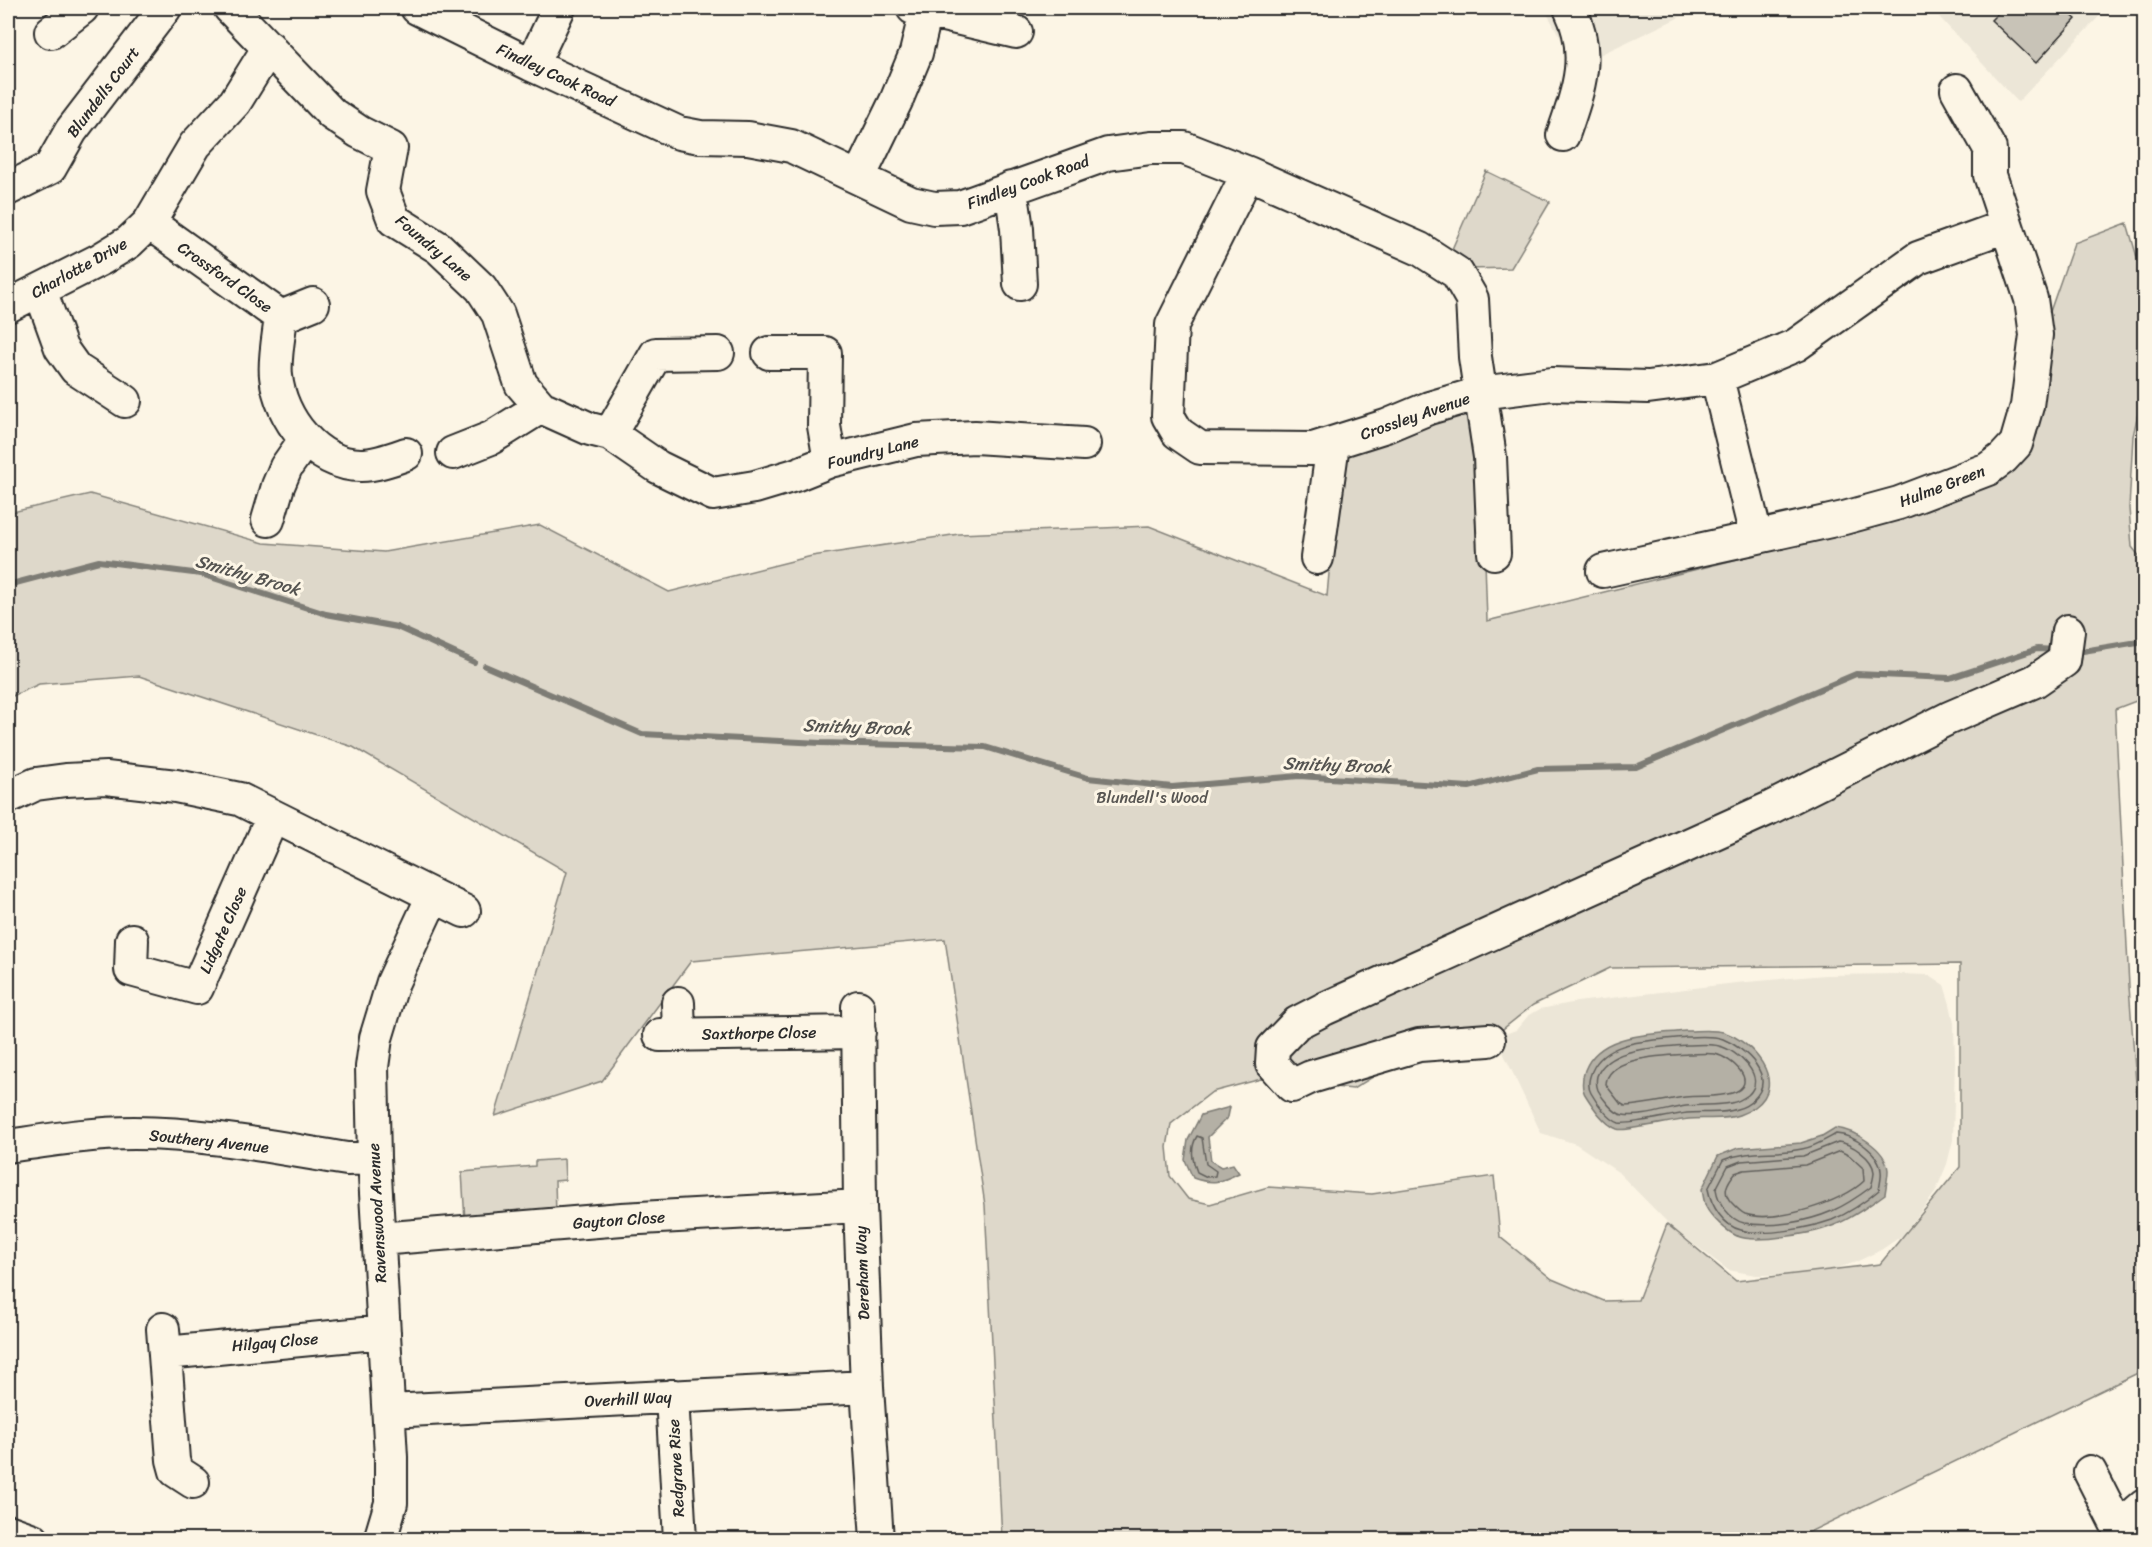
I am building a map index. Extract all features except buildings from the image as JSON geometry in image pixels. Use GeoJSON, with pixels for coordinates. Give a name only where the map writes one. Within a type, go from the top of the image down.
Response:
{"type":"FeatureCollection","features":[{"type":"Feature","properties":{"kind":"street"},"geometry":{"type":"LineString","coordinates":[[51,32],[82,8]]}},
{"type":"Feature","properties":{"kind":"street","name":"Blundells Court"},"geometry":{"type":"LineString","coordinates":[[8,189],[50,168],[71,130],[165,8]]}},
{"type":"Feature","properties":{"kind":"street","name":"Foundry Lane"},"geometry":{"type":"LineString","coordinates":[[230,8],[332,114],[359,132],[391,148],[383,191],[394,220],[439,248],[481,288],[498,314],[521,384],[541,407],[590,429],[610,434],[658,467],[713,494],[755,487],[830,461],[916,440],[975,437],[1084,444]]}},
{"type":"Feature","properties":{"kind":"street"},"geometry":{"type":"LineString","coordinates":[[532,65],[560,8]]}},
{"type":"Feature","properties":{"kind":"street"},"geometry":{"type":"LineString","coordinates":[[1563,135],[1582,69],[1579,31],[1570,8]]}},
{"type":"Feature","properties":{"kind":"street","name":"Findley Cook Road"},"geometry":{"type":"LineString","coordinates":[[422,9],[532,65],[679,133],[700,138],[748,138],[791,146],[911,203],[934,208],[960,207],[1108,153],[1151,148],[1184,148],[1248,173],[1420,249],[1456,273],[1472,299],[1475,357],[1490,457],[1494,553]]}},
{"type":"Feature","properties":{"kind":"street"},"geometry":{"type":"LineString","coordinates":[[859,177],[916,53],[919,9],[1016,32]]}},
{"type":"Feature","properties":{"kind":"street","name":"Charlotte Drive"},"geometry":{"type":"LineString","coordinates":[[8,306],[101,259],[129,242],[149,223],[195,145],[235,102],[269,47]]}},
{"type":"Feature","properties":{"kind":"street","name":"Hulme Green"},"geometry":{"type":"LineString","coordinates":[[1603,570],[1844,518],[1899,503],[1988,470],[2016,444],[2027,406],[2036,335],[2031,300],[1990,175],[1990,149],[1957,90]]}},
{"type":"Feature","properties":{"kind":"street","name":"Crossley Avenue"},"geometry":{"type":"LineString","coordinates":[[1248,173],[1172,325],[1168,416],[1178,433],[1200,448],[1313,448],[1334,444],[1429,408],[1480,393],[1552,384],[1648,387],[1718,378],[1796,345],[1918,258],[2006,226]]}},
{"type":"Feature","properties":{"kind":"street"},"geometry":{"type":"LineString","coordinates":[[1011,188],[1017,229],[1020,284]]}},
{"type":"Feature","properties":{"kind":"street","name":"Crossford Close"},"geometry":{"type":"LineString","coordinates":[[149,223],[281,317],[275,373],[278,393],[305,440],[333,459],[362,465],[406,454]]}},
{"type":"Feature","properties":{"kind":"street"},"geometry":{"type":"LineString","coordinates":[[40,290],[61,348],[76,369],[124,401]]}},
{"type":"Feature","properties":{"kind":"street"},"geometry":{"type":"LineString","coordinates":[[281,317],[313,304]]}},
{"type":"Feature","properties":{"kind":"street"},"geometry":{"type":"LineString","coordinates":[[610,434],[656,354],[718,353]]}},
{"type":"Feature","properties":{"kind":"street"},"geometry":{"type":"LineString","coordinates":[[770,353],[825,353],[824,426],[830,461]]}},
{"type":"Feature","properties":{"kind":"street"},"geometry":{"type":"LineString","coordinates":[[1718,378],[1756,536]]}},
{"type":"Feature","properties":{"kind":"street"},"geometry":{"type":"LineString","coordinates":[[453,453],[491,438],[541,407]]}},
{"type":"Feature","properties":{"kind":"street"},"geometry":{"type":"LineString","coordinates":[[268,520],[286,467],[305,440]]}},
{"type":"Feature","properties":{"kind":"street"},"geometry":{"type":"LineString","coordinates":[[1317,558],[1334,444]]}},
{"type":"Feature","properties":{"kind":"street"},"geometry":{"type":"LineString","coordinates":[[1489,1040],[1419,1045],[1311,1077],[1292,1086],[1272,1064],[1273,1048],[1296,1023],[1767,809],[1949,718],[2035,681],[2066,646]]}},
{"type":"Feature","properties":{"kind":"street"},"geometry":{"type":"LineString","coordinates":[[8,797],[36,784],[106,778],[176,786],[239,799],[464,911]]}},
{"type":"Feature","properties":{"kind":"street","name":"Lidgate Close"},"geometry":{"type":"LineString","coordinates":[[132,940],[131,970],[197,988],[273,816]]}},
{"type":"Feature","properties":{"kind":"street","name":"Ravenswood Avenue"},"geometry":{"type":"LineString","coordinates":[[380,1539],[391,1503],[374,1158],[372,1067],[376,1038],[393,982],[433,896]]}},
{"type":"Feature","properties":{"kind":"street","name":"Saxthorpe Close"},"geometry":{"type":"LineString","coordinates":[[678,1003],[669,1035],[858,1019]]}},
{"type":"Feature","properties":{"kind":"street","name":"Dereham Way"},"geometry":{"type":"LineString","coordinates":[[858,1019],[860,1206],[867,1387],[877,1539]]}},
{"type":"Feature","properties":{"kind":"street","name":"Southery Avenue"},"geometry":{"type":"LineString","coordinates":[[8,1146],[89,1134],[136,1133],[187,1135],[347,1159],[374,1158]]}},
{"type":"Feature","properties":{"kind":"street","name":"Gayton Close"},"geometry":{"type":"LineString","coordinates":[[379,1239],[622,1219],[860,1206]]}},
{"type":"Feature","properties":{"kind":"street","name":"Hilgay Close"},"geometry":{"type":"LineString","coordinates":[[193,1482],[176,1471],[173,1460],[164,1341],[384,1332]]}},
{"type":"Feature","properties":{"kind":"street","name":"Overhill Way"},"geometry":{"type":"LineString","coordinates":[[388,1412],[867,1387]]}},
{"type":"Feature","properties":{"kind":"street","name":"Redgrave Rise"},"geometry":{"type":"LineString","coordinates":[[672,1396],[680,1539]]}},
{"type":"Feature","properties":{"kind":"street"},"geometry":{"type":"LineString","coordinates":[[2090,1472],[2120,1536]]}},
{"type":"Feature","properties":{"kind":"street"},"geometry":{"type":"LineString","coordinates":[[2120,1536],[2131,1517],[2145,1506]]}},
{"type":"Feature","properties":{"kind":"street"},"geometry":{"type":"LineString","coordinates":[[8,1531],[33,1539]]}},
{"type":"Feature","properties":{"kind":"shaded area"},"geometry":{"type":"Polygon","coordinates":[[[1544,8],[1699,8],[1576,66],[1544,8]]]}},
{"type":"Feature","properties":{"kind":"shaded area"},"geometry":{"type":"Polygon","coordinates":[[[1931,8],[2107,8],[2018,102],[1931,8]]]}},
{"type":"Feature","properties":{"kind":"shaded area"},"geometry":{"type":"Polygon","coordinates":[[[1825,975],[1928,975],[1944,985],[1954,1023],[1953,1140],[1947,1164],[1935,1193],[1903,1235],[1881,1250],[1829,1271],[1798,1275],[1756,1275],[1728,1270],[1667,1224],[1669,1224],[1618,1172],[1576,1144],[1541,1133],[1503,1052],[1489,1040],[1516,1030],[1528,1016],[1540,1009],[1577,1002],[1825,975]]]}},
{"type":"Feature","properties":{"kind":"green space"},"geometry":{"type":"Polygon","coordinates":[[[1486,171],[1550,202],[1511,268],[1467,269],[1449,256],[1486,171]]]}},
{"type":"Feature","properties":{"kind":"green space","name":"Blundell's Wood"},"geometry":{"type":"Polygon","coordinates":[[[2127,223],[2144,281],[2144,386],[2133,436],[2129,508],[2132,547],[2144,562],[2144,698],[2115,709],[2129,986],[2144,1195],[2144,1370],[1795,1539],[1002,1539],[985,1205],[945,939],[691,961],[602,1081],[495,1116],[567,872],[353,747],[139,676],[39,684],[8,698],[8,513],[90,494],[264,543],[384,552],[540,525],[669,592],[812,556],[959,534],[1149,526],[1327,596],[1345,448],[1474,407],[1484,532],[1487,621],[1827,537],[2020,459],[2037,434],[2046,323],[2074,243],[2127,223]],[[1960,964],[1610,968],[1533,1005],[1489,1040],[1427,1044],[1353,1089],[1261,1079],[1212,1092],[1171,1124],[1167,1147],[1170,1176],[1188,1199],[1210,1204],[1268,1187],[1372,1194],[1494,1176],[1500,1237],[1552,1279],[1604,1301],[1638,1300],[1667,1224],[1736,1281],[1880,1264],[1960,1167],[1960,964]]]}},
{"type":"Feature","properties":{"kind":"green space"},"geometry":{"type":"Polygon","coordinates":[[[564,1159],[565,1180],[555,1181],[556,1215],[465,1221],[462,1172],[535,1166],[535,1161],[564,1159]]]}},
{"type":"Feature","properties":{"kind":"water"},"geometry":{"type":"Polygon","coordinates":[[[1686,1031],[1723,1032],[1745,1044],[1762,1063],[1767,1074],[1768,1086],[1765,1097],[1752,1109],[1727,1118],[1689,1119],[1622,1130],[1603,1119],[1583,1090],[1584,1073],[1592,1058],[1602,1048],[1615,1042],[1643,1035],[1686,1031]]]}},
{"type":"Feature","properties":{"kind":"water"},"geometry":{"type":"Polygon","coordinates":[[[1230,1107],[1228,1117],[1208,1137],[1211,1161],[1221,1167],[1233,1164],[1239,1173],[1217,1182],[1193,1178],[1185,1160],[1188,1140],[1201,1115],[1230,1107]]]}},
{"type":"Feature","properties":{"kind":"water"},"geometry":{"type":"Polygon","coordinates":[[[1835,1128],[1860,1136],[1882,1154],[1886,1162],[1888,1170],[1885,1194],[1862,1210],[1837,1224],[1816,1231],[1758,1239],[1733,1234],[1708,1211],[1702,1189],[1718,1156],[1738,1148],[1801,1143],[1822,1136],[1835,1128]]]}},
{"type":"Feature","properties":{"kind":"waterway","name":"Smithy Brook"},"geometry":{"type":"LineString","coordinates":[[8,585],[99,561],[201,574],[326,614],[397,627],[474,662]]}},
{"type":"Feature","properties":{"kind":"waterway","name":"Smithy Brook"},"geometry":{"type":"LineString","coordinates":[[2074,651],[2144,641]]}},
{"type":"Feature","properties":{"kind":"waterway","name":"Smithy Brook"},"geometry":{"type":"LineString","coordinates":[[485,666],[642,734],[821,743],[985,747],[1088,778],[1172,787],[1299,776],[1469,787],[1538,769],[1636,767],[1856,674],[1950,678],[2037,649],[2058,650]]}}]}
